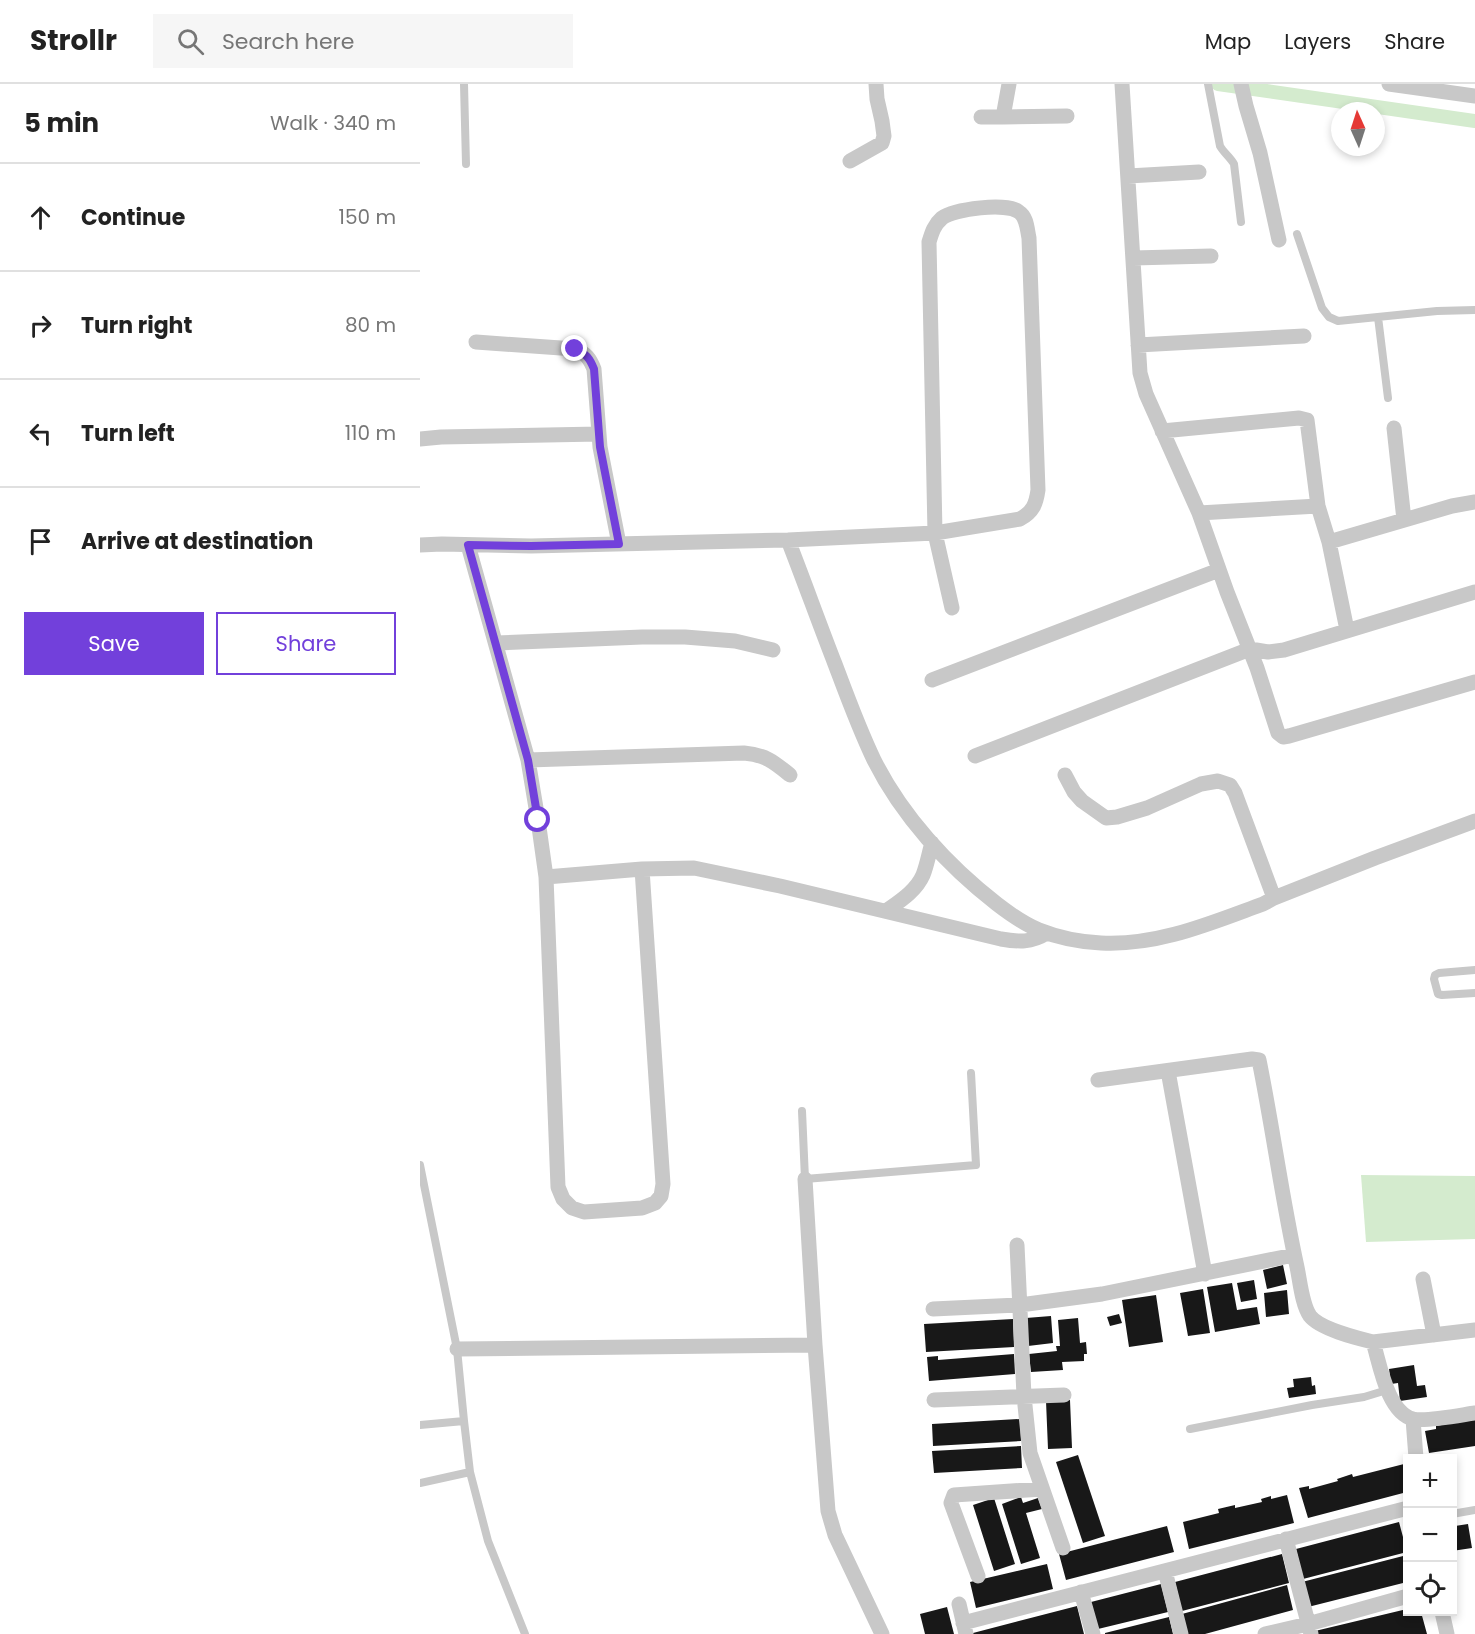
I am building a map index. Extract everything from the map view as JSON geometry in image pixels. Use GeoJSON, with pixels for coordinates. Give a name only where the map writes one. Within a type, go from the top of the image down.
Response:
{"type":"FeatureCollection","features":[{"type":"Feature","properties":{"kind":"street"},"geometry":{"type":"LineString","coordinates":[[850,161],[882,143],[884,136],[876,84]]}},
{"type":"Feature","properties":{"kind":"street"},"geometry":{"type":"LineString","coordinates":[[1003,117],[1009,84]]}},
{"type":"Feature","properties":{"kind":"street"},"geometry":{"type":"LineString","coordinates":[[1122,84],[1140,373],[1146,394],[1199,513],[1250,649],[1279,735],[1289,736],[1475,682]]}},
{"type":"Feature","properties":{"kind":"street"},"geometry":{"type":"LineString","coordinates":[[1389,84],[1465,91]]}},
{"type":"Feature","properties":{"kind":"street"},"geometry":{"type":"LineString","coordinates":[[1241,86],[1258,146],[1279,240]]}},
{"type":"Feature","properties":{"kind":"street"},"geometry":{"type":"LineString","coordinates":[[981,117],[1067,116]]}},
{"type":"Feature","properties":{"kind":"street"},"geometry":{"type":"LineString","coordinates":[[1128,176],[1199,172]]}},
{"type":"Feature","properties":{"kind":"street"},"geometry":{"type":"LineString","coordinates":[[420,545],[531,546],[788,540],[935,532],[1020,519],[1029,514],[1036,505],[1038,490],[1029,238],[1025,220],[1019,211],[1002,206],[966,210],[944,216],[933,228],[929,242],[935,532],[952,608]]}},
{"type":"Feature","properties":{"kind":"street"},"geometry":{"type":"LineString","coordinates":[[1133,258],[1211,256]]}},
{"type":"Feature","properties":{"kind":"street"},"geometry":{"type":"LineString","coordinates":[[1138,345],[1304,336]]}},
{"type":"Feature","properties":{"kind":"street"},"geometry":{"type":"LineString","coordinates":[[476,342],[566,348],[583,352],[590,360],[594,369],[599,434],[619,544]]}},
{"type":"Feature","properties":{"kind":"street"},"geometry":{"type":"LineString","coordinates":[[1162,431],[1299,418],[1307,420],[1318,506],[1329,542],[1347,630]]}},
{"type":"Feature","properties":{"kind":"street"},"geometry":{"type":"LineString","coordinates":[[1394,428],[1404,520]]}},
{"type":"Feature","properties":{"kind":"street"},"geometry":{"type":"LineString","coordinates":[[420,439],[599,434]]}},
{"type":"Feature","properties":{"kind":"street"},"geometry":{"type":"LineString","coordinates":[[1329,542],[1452,506],[1475,502]]}},
{"type":"Feature","properties":{"kind":"street"},"geometry":{"type":"LineString","coordinates":[[1199,513],[1318,506]]}},
{"type":"Feature","properties":{"kind":"street"},"geometry":{"type":"LineString","coordinates":[[788,540],[853,712],[875,761],[900,804],[932,843],[970,883],[1014,917],[1038,930],[1066,939],[1102,943],[1136,942],[1191,930],[1475,821]]}},
{"type":"Feature","properties":{"kind":"street"},"geometry":{"type":"LineString","coordinates":[[468,545],[528,760],[546,877],[558,1187],[563,1199],[572,1208],[584,1212],[642,1208],[655,1203],[661,1196],[663,1184],[642,869]]}},
{"type":"Feature","properties":{"kind":"street"},"geometry":{"type":"LineString","coordinates":[[932,680],[1219,570]]}},
{"type":"Feature","properties":{"kind":"street"},"geometry":{"type":"LineString","coordinates":[[975,756],[1250,649],[1268,652],[1284,650],[1475,592]]}},
{"type":"Feature","properties":{"kind":"street"},"geometry":{"type":"LineString","coordinates":[[496,643],[685,637],[735,641],[773,650]]}},
{"type":"Feature","properties":{"kind":"street"},"geometry":{"type":"LineString","coordinates":[[528,760],[744,753],[758,754],[770,759],[790,775]]}},
{"type":"Feature","properties":{"kind":"street"},"geometry":{"type":"LineString","coordinates":[[1065,776],[1082,801],[1106,818],[1147,808],[1201,784],[1218,781],[1230,785],[1274,898]]}},
{"type":"Feature","properties":{"kind":"street"},"geometry":{"type":"LineString","coordinates":[[886,911],[907,896],[916,886],[923,875],[932,843]]}},
{"type":"Feature","properties":{"kind":"street"},"geometry":{"type":"LineString","coordinates":[[546,877],[642,869],[694,868],[780,886],[1001,939],[1020,942],[1037,939],[1047,933]]}},
{"type":"Feature","properties":{"kind":"street"},"geometry":{"type":"LineString","coordinates":[[1098,1080],[1258,1060],[1294,1255],[1311,1318],[1322,1325],[1373,1342],[1475,1330]]}},
{"type":"Feature","properties":{"kind":"street"},"geometry":{"type":"LineString","coordinates":[[1168,1071],[1205,1274]]}},
{"type":"Feature","properties":{"kind":"street"},"geometry":{"type":"LineString","coordinates":[[805,1179],[828,1511],[835,1535],[882,1634]]}},
{"type":"Feature","properties":{"kind":"street"},"geometry":{"type":"LineString","coordinates":[[1017,1245],[1024,1396],[1030,1453],[1063,1548]]}},
{"type":"Feature","properties":{"kind":"street"},"geometry":{"type":"LineString","coordinates":[[933,1309],[1020,1305],[1102,1294],[1294,1255]]}},
{"type":"Feature","properties":{"kind":"street"},"geometry":{"type":"LineString","coordinates":[[1423,1279],[1434,1335]]}},
{"type":"Feature","properties":{"kind":"street"},"geometry":{"type":"LineString","coordinates":[[1373,1342],[1387,1390],[1394,1405],[1403,1414],[1413,1419],[1475,1413]]}},
{"type":"Feature","properties":{"kind":"street"},"geometry":{"type":"LineString","coordinates":[[457,1349],[815,1345]]}},
{"type":"Feature","properties":{"kind":"street"},"geometry":{"type":"LineString","coordinates":[[934,1400],[1064,1395]]}},
{"type":"Feature","properties":{"kind":"street"},"geometry":{"type":"LineString","coordinates":[[1413,1419],[1416,1454]]}},
{"type":"Feature","properties":{"kind":"street"},"geometry":{"type":"LineString","coordinates":[[978,1576],[951,1503],[954,1495],[1042,1489]]}},
{"type":"Feature","properties":{"kind":"street"},"geometry":{"type":"LineString","coordinates":[[959,1604],[965,1628],[1081,1592],[1403,1510]]}},
{"type":"Feature","properties":{"kind":"street"},"geometry":{"type":"LineString","coordinates":[[1286,1539],[1310,1629]]}},
{"type":"Feature","properties":{"kind":"street"},"geometry":{"type":"LineString","coordinates":[[1165,1571],[1181,1634]]}},
{"type":"Feature","properties":{"kind":"street"},"geometry":{"type":"LineString","coordinates":[[1081,1592],[1093,1634]]}},
{"type":"Feature","properties":{"kind":"street"},"geometry":{"type":"LineString","coordinates":[[1265,1634],[1310,1629],[1403,1597]]}},
{"type":"Feature","properties":{"kind":"street"},"geometry":{"type":"LineString","coordinates":[[1443,1616],[1447,1634]]}},
{"type":"Feature","properties":{"kind":"lane"},"geometry":{"type":"LineString","coordinates":[[464,84],[466,164]]}},
{"type":"Feature","properties":{"kind":"lane"},"geometry":{"type":"LineString","coordinates":[[1208,84],[1220,146],[1234,164],[1241,222]]}},
{"type":"Feature","properties":{"kind":"lane"},"geometry":{"type":"LineString","coordinates":[[1297,234],[1322,308],[1329,318],[1338,321],[1437,311],[1475,310]]}},
{"type":"Feature","properties":{"kind":"lane"},"geometry":{"type":"LineString","coordinates":[[1378,317],[1388,398]]}},
{"type":"Feature","properties":{"kind":"lane"},"geometry":{"type":"LineString","coordinates":[[1475,970],[1440,973],[1435,975],[1434,979],[1438,994],[1475,993]]}},
{"type":"Feature","properties":{"kind":"lane"},"geometry":{"type":"LineString","coordinates":[[802,1111],[805,1179],[976,1164],[971,1073]]}},
{"type":"Feature","properties":{"kind":"lane"},"geometry":{"type":"LineString","coordinates":[[420,1165],[457,1349],[470,1473],[488,1541],[525,1634]]}},
{"type":"Feature","properties":{"kind":"lane"},"geometry":{"type":"LineString","coordinates":[[1190,1429],[1364,1397],[1387,1390]]}},
{"type":"Feature","properties":{"kind":"lane"},"geometry":{"type":"LineString","coordinates":[[420,1425],[464,1421]]}},
{"type":"Feature","properties":{"kind":"lane"},"geometry":{"type":"LineString","coordinates":[[420,1483],[470,1473]]}},
{"type":"Feature","properties":{"kind":"lane"},"geometry":{"type":"LineString","coordinates":[[1457,1513],[1475,1510]]}},
{"type":"Feature","properties":{"kind":"shaded area"},"geometry":{"type":"Polygon","coordinates":[[[1361,1175],[1475,1176],[1475,1239],[1366,1242],[1361,1175]]]}},
{"type":"Feature","properties":{"kind":"building"},"geometry":{"type":"Polygon","coordinates":[[[1283,1265],[1287,1284],[1267,1289],[1263,1270],[1283,1265]]]}},
{"type":"Feature","properties":{"kind":"building"},"geometry":{"type":"Polygon","coordinates":[[[1254,1280],[1257,1299],[1241,1302],[1237,1283],[1254,1280]]]}},
{"type":"Feature","properties":{"kind":"building"},"geometry":{"type":"Polygon","coordinates":[[[1232,1283],[1237,1310],[1257,1307],[1260,1324],[1215,1332],[1207,1287],[1232,1283]]]}},
{"type":"Feature","properties":{"kind":"building"},"geometry":{"type":"Polygon","coordinates":[[[1203,1289],[1210,1333],[1188,1336],[1180,1293],[1203,1289]]]}},
{"type":"Feature","properties":{"kind":"building"},"geometry":{"type":"Polygon","coordinates":[[[1287,1290],[1289,1314],[1266,1317],[1264,1293],[1287,1290]]]}},
{"type":"Feature","properties":{"kind":"building"},"geometry":{"type":"Polygon","coordinates":[[[1156,1295],[1163,1342],[1129,1347],[1122,1300],[1156,1295]]]}},
{"type":"Feature","properties":{"kind":"building"},"geometry":{"type":"Polygon","coordinates":[[[1119,1314],[1122,1323],[1110,1326],[1107,1317],[1119,1314]]]}},
{"type":"Feature","properties":{"kind":"building"},"geometry":{"type":"Polygon","coordinates":[[[1051,1316],[1053,1343],[1028,1346],[1026,1318],[1051,1316]]]}},
{"type":"Feature","properties":{"kind":"building"},"geometry":{"type":"Polygon","coordinates":[[[1078,1318],[1080,1343],[1086,1342],[1087,1354],[1084,1354],[1084,1361],[1062,1362],[1063,1370],[1031,1372],[1029,1354],[1057,1351],[1056,1346],[1060,1346],[1058,1320],[1078,1318]]]}},
{"type":"Feature","properties":{"kind":"building"},"geometry":{"type":"Polygon","coordinates":[[[1013,1319],[1014,1347],[926,1352],[924,1324],[1013,1319]]]}},
{"type":"Feature","properties":{"kind":"building"},"geometry":{"type":"Polygon","coordinates":[[[1014,1354],[1015,1374],[929,1381],[927,1357],[938,1356],[938,1360],[1014,1354]]]}},
{"type":"Feature","properties":{"kind":"building"},"geometry":{"type":"Polygon","coordinates":[[[1414,1365],[1417,1386],[1425,1385],[1427,1397],[1400,1401],[1398,1383],[1391,1384],[1389,1369],[1414,1365]]]}},
{"type":"Feature","properties":{"kind":"building"},"geometry":{"type":"Polygon","coordinates":[[[1311,1377],[1316,1394],[1289,1398],[1287,1388],[1294,1387],[1293,1379],[1311,1377]]]}},
{"type":"Feature","properties":{"kind":"building"},"geometry":{"type":"Polygon","coordinates":[[[1070,1400],[1072,1448],[1048,1449],[1046,1401],[1070,1400]]]}},
{"type":"Feature","properties":{"kind":"building"},"geometry":{"type":"Polygon","coordinates":[[[1020,1419],[1021,1441],[933,1446],[932,1424],[1020,1419]]]}},
{"type":"Feature","properties":{"kind":"building"},"geometry":{"type":"Polygon","coordinates":[[[1475,1419],[1475,1446],[1429,1453],[1425,1431],[1436,1429],[1436,1426],[1475,1419]]]}},
{"type":"Feature","properties":{"kind":"building"},"geometry":{"type":"Polygon","coordinates":[[[1021,1446],[1022,1468],[934,1473],[932,1451],[1021,1446]]]}},
{"type":"Feature","properties":{"kind":"building"},"geometry":{"type":"Polygon","coordinates":[[[1078,1455],[1105,1536],[1083,1543],[1056,1462],[1078,1455]]]}},
{"type":"Feature","properties":{"kind":"building"},"geometry":{"type":"Polygon","coordinates":[[[1403,1464],[1403,1493],[1308,1518],[1299,1488],[1309,1486],[1309,1489],[1338,1481],[1337,1479],[1352,1474],[1353,1477],[1403,1464]]]}},
{"type":"Feature","properties":{"kind":"building"},"geometry":{"type":"Polygon","coordinates":[[[1287,1495],[1294,1523],[1189,1549],[1183,1522],[1219,1513],[1218,1509],[1235,1505],[1235,1508],[1262,1502],[1261,1499],[1271,1496],[1271,1499],[1287,1495]]]}},
{"type":"Feature","properties":{"kind":"building"},"geometry":{"type":"Polygon","coordinates":[[[1021,1497],[1023,1503],[1038,1498],[1042,1509],[1026,1513],[1040,1558],[1021,1564],[1002,1504],[1021,1497]]]}},
{"type":"Feature","properties":{"kind":"building"},"geometry":{"type":"Polygon","coordinates":[[[994,1498],[1015,1564],[994,1571],[973,1505],[994,1498]]]}},
{"type":"Feature","properties":{"kind":"building"},"geometry":{"type":"Polygon","coordinates":[[[1399,1522],[1403,1537],[1403,1553],[1303,1579],[1296,1549],[1399,1522]]]}},
{"type":"Feature","properties":{"kind":"building"},"geometry":{"type":"Polygon","coordinates":[[[1468,1524],[1472,1548],[1457,1550],[1457,1526],[1468,1524]]]}},
{"type":"Feature","properties":{"kind":"building"},"geometry":{"type":"Polygon","coordinates":[[[1167,1526],[1174,1552],[1066,1580],[1059,1554],[1167,1526]]]}},
{"type":"Feature","properties":{"kind":"building"},"geometry":{"type":"Polygon","coordinates":[[[1282,1554],[1289,1583],[1182,1611],[1175,1582],[1282,1554]]]}},
{"type":"Feature","properties":{"kind":"building"},"geometry":{"type":"Polygon","coordinates":[[[1403,1556],[1403,1583],[1308,1607],[1302,1582],[1403,1556]]]}},
{"type":"Feature","properties":{"kind":"building"},"geometry":{"type":"Polygon","coordinates":[[[1047,1564],[1053,1589],[976,1608],[970,1582],[1047,1564]]]}},
{"type":"Feature","properties":{"kind":"building"},"geometry":{"type":"Polygon","coordinates":[[[1161,1584],[1168,1612],[1098,1629],[1091,1602],[1161,1584]]]}},
{"type":"Feature","properties":{"kind":"building"},"geometry":{"type":"Polygon","coordinates":[[[1287,1585],[1293,1610],[1205,1634],[1188,1634],[1182,1614],[1287,1585]]]}},
{"type":"Feature","properties":{"kind":"building"},"geometry":{"type":"Polygon","coordinates":[[[1077,1606],[1084,1634],[973,1634],[973,1633],[1077,1606]]]}},
{"type":"Feature","properties":{"kind":"building"},"geometry":{"type":"Polygon","coordinates":[[[947,1607],[954,1634],[925,1634],[920,1614],[947,1607]]]}},
{"type":"Feature","properties":{"kind":"building"},"geometry":{"type":"Polygon","coordinates":[[[1403,1610],[1403,1616],[1422,1616],[1427,1634],[1316,1634],[1315,1631],[1403,1610]]]}},
{"type":"Feature","properties":{"kind":"building"},"geometry":{"type":"Polygon","coordinates":[[[1169,1617],[1173,1634],[1105,1634],[1105,1633],[1169,1617]]]}},
{"type":"Feature","properties":{"kind":"waterway"},"geometry":{"type":"LineString","coordinates":[[1218,84],[1475,121]]}},
{"type":"Feature","properties":{"kind":"route"},"geometry":{"type":"LineString","coordinates":[[538,820],[528,760],[468,545],[619,544],[600,447],[594,369],[583,352],[575,349]]}}]}
